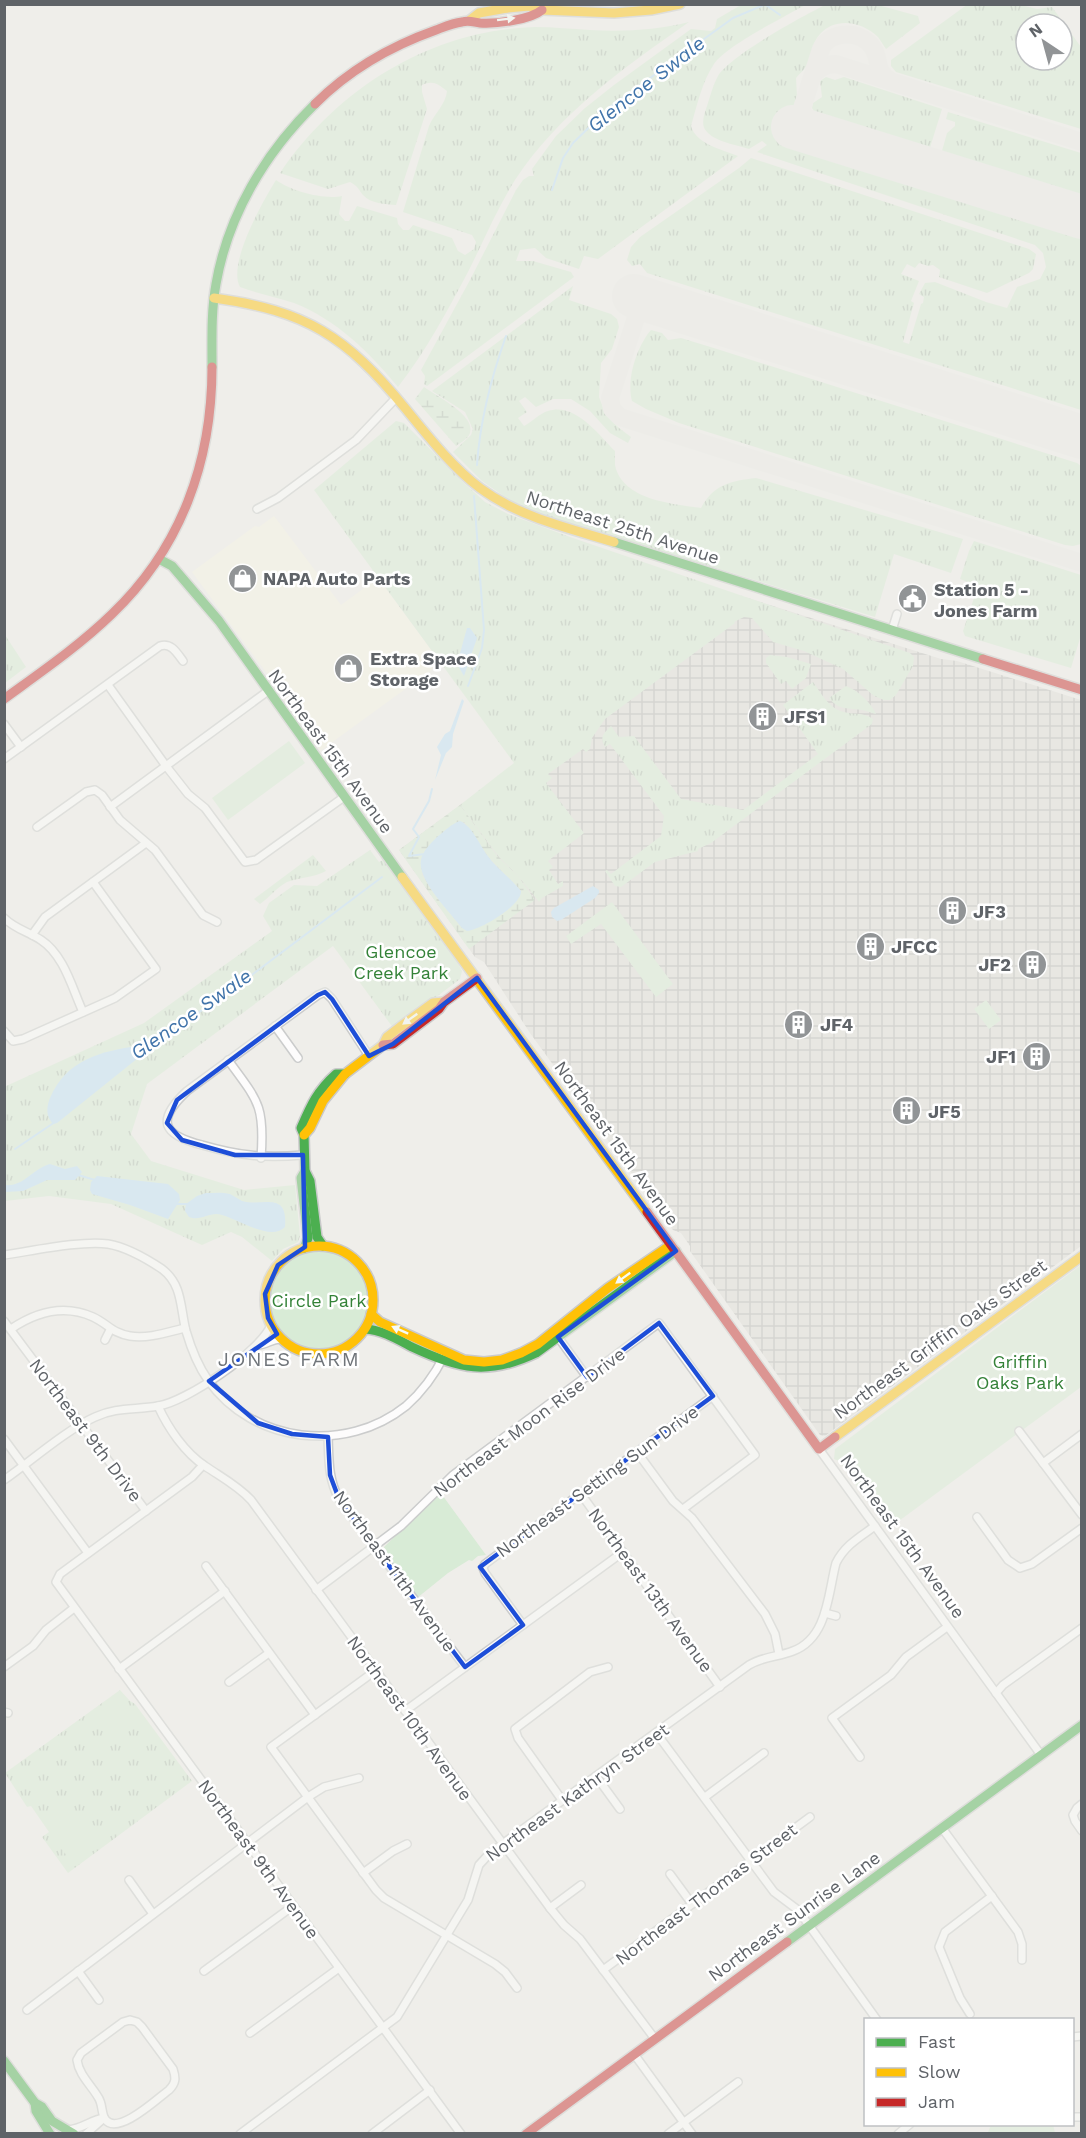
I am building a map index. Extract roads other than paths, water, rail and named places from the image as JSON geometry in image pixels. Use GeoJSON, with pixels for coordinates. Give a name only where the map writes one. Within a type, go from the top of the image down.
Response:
{"type":"FeatureCollection","features":[{"type":"Feature","properties":{"kind":"street"},"geometry":{"type":"LineString","coordinates":[[4,699],[95,631],[132,594],[159,559],[174,532],[193,487],[209,424],[214,298],[225,247],[249,189],[282,139],[306,113],[344,79],[386,52],[429,32],[470,20],[479,13],[507,6],[530,6],[542,10],[614,13],[651,10],[680,4]]}},
{"type":"Feature","properties":{"kind":"street"},"geometry":{"type":"LineString","coordinates":[[470,20],[480,24],[533,17],[542,10]]}},
{"type":"Feature","properties":{"kind":"street","name":"Northeast 25th Avenue"},"geometry":{"type":"LineString","coordinates":[[214,298],[268,307],[295,316],[353,352],[469,478],[491,496],[525,514],[1082,690]]}},
{"type":"Feature","properties":{"kind":"street"},"geometry":{"type":"LineString","coordinates":[[257,509],[278,498],[356,440],[396,398]]}},
{"type":"Feature","properties":{"kind":"street","name":"Northeast 15th Avenue"},"geometry":{"type":"LineString","coordinates":[[159,559],[172,567],[196,592],[1041,1755]]}},
{"type":"Feature","properties":{"kind":"street"},"geometry":{"type":"LineString","coordinates":[[892,630],[897,614]]}},
{"type":"Feature","properties":{"kind":"street"},"geometry":{"type":"LineString","coordinates":[[4,759],[163,644],[174,649],[183,661]]}},
{"type":"Feature","properties":{"kind":"street"},"geometry":{"type":"LineString","coordinates":[[108,685],[166,766],[188,794],[205,808],[242,860],[248,862],[256,860],[344,797]]}},
{"type":"Feature","properties":{"kind":"street"},"geometry":{"type":"LineString","coordinates":[[110,807],[268,692]]}},
{"type":"Feature","properties":{"kind":"street"},"geometry":{"type":"LineString","coordinates":[[4,724],[21,747]]}},
{"type":"Feature","properties":{"kind":"street"},"geometry":{"type":"LineString","coordinates":[[37,827],[86,792],[95,790],[102,795],[120,820],[155,850],[203,915],[217,922]]}},
{"type":"Feature","properties":{"kind":"street"},"geometry":{"type":"LineString","coordinates":[[32,935],[45,917],[146,843]]}},
{"type":"Feature","properties":{"kind":"street"},"geometry":{"type":"LineString","coordinates":[[4,1031],[13,1041],[23,1039],[125,993],[156,969],[93,882]]}},
{"type":"Feature","properties":{"kind":"street"},"geometry":{"type":"LineString","coordinates":[[4,918],[48,945],[61,961],[83,1012]]}},
{"type":"Feature","properties":{"kind":"street"},"geometry":{"type":"LineString","coordinates":[[322,1246],[316,1233],[310,1181],[305,1171],[304,1135],[301,1128],[313,1099],[324,1084],[336,1074],[345,1074],[382,1045],[393,1044],[477,978]]}},
{"type":"Feature","properties":{"kind":"street"},"geometry":{"type":"LineString","coordinates":[[303,1155],[261,1158],[235,1155],[182,1140],[169,1130],[167,1123],[169,1112],[177,1100],[228,1060],[325,992],[333,999],[369,1056]]}},
{"type":"Feature","properties":{"kind":"street"},"geometry":{"type":"LineString","coordinates":[[275,1026],[298,1058]]}},
{"type":"Feature","properties":{"kind":"street"},"geometry":{"type":"LineString","coordinates":[[228,1060],[255,1096],[261,1112],[261,1158]]}},
{"type":"Feature","properties":{"kind":"street"},"geometry":{"type":"LineString","coordinates":[[304,1248],[308,1238],[301,1178],[305,1171]]}},
{"type":"Feature","properties":{"kind":"street"},"geometry":{"type":"LineString","coordinates":[[4,1255],[95,1243],[116,1246],[150,1261],[171,1279],[182,1300],[185,1328],[195,1357],[209,1382],[232,1406],[258,1423],[292,1434],[328,1437],[364,1429],[393,1414],[415,1397],[428,1382],[444,1356]]}},
{"type":"Feature","properties":{"kind":"street"},"geometry":{"type":"LineString","coordinates":[[322,1246],[347,1253],[365,1271],[373,1295],[371,1314],[365,1329],[346,1346],[329,1353],[316,1354],[303,1351],[282,1339],[271,1325],[265,1302],[269,1279],[283,1259],[304,1248],[322,1246]]}},
{"type":"Feature","properties":{"kind":"street"},"geometry":{"type":"LineString","coordinates":[[365,1329],[377,1330],[475,1369],[497,1367],[520,1361],[558,1337],[673,1248]]}},
{"type":"Feature","properties":{"kind":"street"},"geometry":{"type":"LineString","coordinates":[[371,1314],[380,1322],[444,1356],[488,1362],[503,1359],[524,1351],[575,1316],[608,1288],[673,1248]]}},
{"type":"Feature","properties":{"kind":"street","name":"Northeast Griffin Oaks Street"},"geometry":{"type":"LineString","coordinates":[[819,1449],[1082,1256]]}},
{"type":"Feature","properties":{"kind":"street"},"geometry":{"type":"LineString","coordinates":[[10,1329],[39,1313],[54,1311],[71,1311],[94,1318],[110,1330],[131,1336],[153,1336],[185,1328]]}},
{"type":"Feature","properties":{"kind":"street","name":"Northeast 9th Drive"},"geometry":{"type":"LineString","coordinates":[[4,1321],[146,1511]]}},
{"type":"Feature","properties":{"kind":"street","name":"Northeast Moon Rise Drive"},"geometry":{"type":"LineString","coordinates":[[316,1590],[375,1548],[453,1475],[659,1323],[713,1396]]}},
{"type":"Feature","properties":{"kind":"street"},"geometry":{"type":"LineString","coordinates":[[4,1480],[81,1424],[110,1411],[130,1407],[158,1406],[188,1395],[258,1345],[271,1325]]}},
{"type":"Feature","properties":{"kind":"street"},"geometry":{"type":"LineString","coordinates":[[105,1340],[110,1330]]}},
{"type":"Feature","properties":{"kind":"street"},"geometry":{"type":"LineString","coordinates":[[558,1337],[586,1377]]}},
{"type":"Feature","properties":{"kind":"street"},"geometry":{"type":"LineString","coordinates":[[258,1345],[264,1345],[273,1339],[282,1339]]}},
{"type":"Feature","properties":{"kind":"street"},"geometry":{"type":"LineString","coordinates":[[683,1509],[755,1455],[713,1396]]}},
{"type":"Feature","properties":{"kind":"street","name":"Northeast Setting Sun Drive"},"geometry":{"type":"LineString","coordinates":[[523,1625],[483,1568],[485,1563],[713,1396]]}},
{"type":"Feature","properties":{"kind":"street","name":"Northeast 10th Avenue"},"geometry":{"type":"LineString","coordinates":[[158,1406],[174,1434],[202,1465],[240,1488],[251,1500],[550,1908],[580,1939],[655,2039]]}},
{"type":"Feature","properties":{"kind":"street"},"geometry":{"type":"LineString","coordinates":[[1019,1431],[1082,1515]]}},
{"type":"Feature","properties":{"kind":"street"},"geometry":{"type":"LineString","coordinates":[[1043,1462],[1082,1434]]}},
{"type":"Feature","properties":{"kind":"street","name":"Northeast 11th Avenue"},"geometry":{"type":"LineString","coordinates":[[328,1437],[333,1488],[375,1548],[465,1667]]}},
{"type":"Feature","properties":{"kind":"street"},"geometry":{"type":"LineString","coordinates":[[4,1439],[88,1553],[192,1477],[202,1465]]}},
{"type":"Feature","properties":{"kind":"street"},"geometry":{"type":"LineString","coordinates":[[637,1452],[673,1501],[702,1530],[765,1614],[775,1634],[779,1654]]}},
{"type":"Feature","properties":{"kind":"street","name":"Northeast 13th Avenue"},"geometry":{"type":"LineString","coordinates":[[581,1494],[720,1687]]}},
{"type":"Feature","properties":{"kind":"street"},"geometry":{"type":"LineString","coordinates":[[976,1517],[1008,1560],[1020,1568],[1032,1564],[1082,1528]]}},
{"type":"Feature","properties":{"kind":"street","name":"Northeast Kathryn Street"},"geometry":{"type":"LineString","coordinates":[[240,2133],[399,2014],[468,1900],[479,1866],[490,1853],[757,1660],[795,1650],[807,1642],[816,1633],[825,1613],[836,1563],[840,1555],[852,1542],[874,1526]]}},
{"type":"Feature","properties":{"kind":"street"},"geometry":{"type":"LineString","coordinates":[[405,1711],[623,1552]]}},
{"type":"Feature","properties":{"kind":"street","name":"Northeast 9th Avenue"},"geometry":{"type":"LineString","coordinates":[[88,1553],[57,1576],[58,1586],[460,2133]]}},
{"type":"Feature","properties":{"kind":"street"},"geometry":{"type":"LineString","coordinates":[[206,1566],[315,1715]]}},
{"type":"Feature","properties":{"kind":"street"},"geometry":{"type":"LineString","coordinates":[[119,1669],[225,1591]]}},
{"type":"Feature","properties":{"kind":"street"},"geometry":{"type":"LineString","coordinates":[[4,1667],[33,1646],[48,1628],[74,1608]]}},
{"type":"Feature","properties":{"kind":"street"},"geometry":{"type":"LineString","coordinates":[[825,1613],[836,1616]]}},
{"type":"Feature","properties":{"kind":"street"},"geometry":{"type":"LineString","coordinates":[[860,1757],[832,1718],[891,1675],[906,1658],[947,1627]]}},
{"type":"Feature","properties":{"kind":"street"},"geometry":{"type":"LineString","coordinates":[[996,1693],[1003,1685],[1082,1628]]}},
{"type":"Feature","properties":{"kind":"street"},"geometry":{"type":"LineString","coordinates":[[229,1682],[269,1653]]}},
{"type":"Feature","properties":{"kind":"street"},"geometry":{"type":"LineString","coordinates":[[562,1800],[518,1738],[515,1729],[590,1672],[608,1668]]}},
{"type":"Feature","properties":{"kind":"street"},"geometry":{"type":"LineString","coordinates":[[375,1671],[271,1747],[363,1873],[384,1898],[495,1964],[505,1972],[517,1988]]}},
{"type":"Feature","properties":{"kind":"street","name":"Northeast Sunrise Lane"},"geometry":{"type":"LineString","coordinates":[[526,2133],[1082,1725]]}},
{"type":"Feature","properties":{"kind":"street"},"geometry":{"type":"LineString","coordinates":[[657,1734],[774,1892],[798,1910],[876,2018]]}},
{"type":"Feature","properties":{"kind":"street"},"geometry":{"type":"LineString","coordinates":[[705,1797],[764,1753]]}},
{"type":"Feature","properties":{"kind":"street"},"geometry":{"type":"LineString","coordinates":[[596,1776],[620,1809]]}},
{"type":"Feature","properties":{"kind":"street"},"geometry":{"type":"LineString","coordinates":[[27,2010],[308,1797],[324,1787],[359,1778]]}},
{"type":"Feature","properties":{"kind":"street"},"geometry":{"type":"LineString","coordinates":[[1082,1804],[1073,1815],[1082,1831]]}},
{"type":"Feature","properties":{"kind":"street","name":"Northeast Thomas Street"},"geometry":{"type":"LineString","coordinates":[[603,1970],[810,1817]]}},
{"type":"Feature","properties":{"kind":"street"},"geometry":{"type":"LineString","coordinates":[[942,1828],[1017,1932],[1022,1944],[1022,1960]]}},
{"type":"Feature","properties":{"kind":"street"},"geometry":{"type":"LineString","coordinates":[[363,1873],[393,1851],[407,1844]]}},
{"type":"Feature","properties":{"kind":"street"},"geometry":{"type":"LineString","coordinates":[[670,1874],[692,1904]]}},
{"type":"Feature","properties":{"kind":"street"},"geometry":{"type":"LineString","coordinates":[[129,1880],[153,1914]]}},
{"type":"Feature","properties":{"kind":"street"},"geometry":{"type":"LineString","coordinates":[[550,1908],[581,1885]]}},
{"type":"Feature","properties":{"kind":"street"},"geometry":{"type":"LineString","coordinates":[[970,2014],[960,1998],[939,1947],[945,1932],[992,1896]]}},
{"type":"Feature","properties":{"kind":"street"},"geometry":{"type":"LineString","coordinates":[[204,1971],[293,1906]]}},
{"type":"Feature","properties":{"kind":"street"},"geometry":{"type":"LineString","coordinates":[[250,2033],[339,1968]]}},
{"type":"Feature","properties":{"kind":"street"},"geometry":{"type":"LineString","coordinates":[[78,1971],[99,2000]]}},
{"type":"Feature","properties":{"kind":"street"},"geometry":{"type":"LineString","coordinates":[[134,2021],[142,2027],[173,2069],[176,2076],[174,2084],[121,2124],[110,2123],[104,2118],[101,2101],[80,2071],[78,2056],[123,2022],[134,2021]]}},
{"type":"Feature","properties":{"kind":"street"},"geometry":{"type":"LineString","coordinates":[[634,2054],[692,2133]]}},
{"type":"Feature","properties":{"kind":"street"},"geometry":{"type":"LineString","coordinates":[[4,2061],[52,2133],[70,2131],[104,2118]]}},
{"type":"Feature","properties":{"kind":"street"},"geometry":{"type":"LineString","coordinates":[[668,2133],[738,2082]]}},
{"type":"Feature","properties":{"kind":"street"},"geometry":{"type":"LineString","coordinates":[[372,2133],[430,2090]]}},
{"type":"Feature","properties":{"kind":"street"},"geometry":{"type":"LineString","coordinates":[[34,2103],[42,2107],[52,2121],[70,2131]]}},
{"type":"Feature","properties":{"kind":"street"},"geometry":{"type":"LineString","coordinates":[[86,2133],[104,2118]]}},
{"type":"Feature","properties":{"kind":"water"},"geometry":{"type":"Polygon","coordinates":[[[467,628],[470,628],[477,638],[464,676],[457,664],[467,628]]]}},
{"type":"Feature","properties":{"kind":"water"},"geometry":{"type":"Polygon","coordinates":[[[462,699],[464,701],[453,734],[452,747],[446,753],[435,780],[441,755],[437,747],[445,734],[450,731],[462,699]]]}},
{"type":"Feature","properties":{"kind":"water"},"geometry":{"type":"Polygon","coordinates":[[[460,821],[472,831],[491,860],[521,891],[515,903],[500,916],[467,931],[462,928],[429,886],[421,868],[421,860],[427,848],[448,828],[460,821]]]}},
{"type":"Feature","properties":{"kind":"water"},"geometry":{"type":"Polygon","coordinates":[[[593,886],[599,890],[595,898],[561,920],[557,921],[552,917],[551,912],[554,908],[593,886]]]}},
{"type":"Feature","properties":{"kind":"water"},"geometry":{"type":"Polygon","coordinates":[[[138,1046],[145,1050],[138,1058],[53,1124],[47,1112],[48,1105],[57,1085],[65,1075],[75,1066],[98,1055],[138,1046]]]}},
{"type":"Feature","properties":{"kind":"water"},"geometry":{"type":"Polygon","coordinates":[[[50,1164],[65,1169],[77,1166],[82,1172],[75,1180],[47,1180],[23,1191],[5,1192],[5,1185],[23,1181],[50,1164]]]}},
{"type":"Feature","properties":{"kind":"water"},"geometry":{"type":"Polygon","coordinates":[[[97,1176],[168,1184],[179,1194],[180,1200],[168,1219],[92,1194],[91,1182],[97,1176]]]}},
{"type":"Feature","properties":{"kind":"water"},"geometry":{"type":"Polygon","coordinates":[[[206,1193],[227,1193],[242,1201],[278,1204],[285,1216],[285,1227],[272,1232],[254,1228],[218,1214],[198,1218],[189,1217],[185,1211],[186,1204],[206,1193]]]}},
{"type":"Feature","properties":{"kind":"waterway","name":"Glencoe Swale"},"geometry":{"type":"LineString","coordinates":[[552,190],[563,158],[573,143],[610,107],[733,18],[766,4]]}},
{"type":"Feature","properties":{"kind":"waterway","name":"Glencoe Swale"},"geometry":{"type":"LineString","coordinates":[[766,5],[780,15]]}},
{"type":"Feature","properties":{"kind":"waterway","name":"Glencoe Swale"},"geometry":{"type":"LineString","coordinates":[[477,465],[487,399],[506,336]]}},
{"type":"Feature","properties":{"kind":"waterway","name":"Glencoe Swale"},"geometry":{"type":"LineString","coordinates":[[468,686],[482,648],[484,630],[474,496]]}},
{"type":"Feature","properties":{"kind":"waterway","name":"Glencoe Swale"},"geometry":{"type":"LineString","coordinates":[[425,854],[409,856],[419,837],[413,829],[429,801],[432,789]]}},
{"type":"Feature","properties":{"kind":"waterway","name":"Glencoe Swale"},"geometry":{"type":"LineString","coordinates":[[144,1051],[249,977],[382,877]]}},
{"type":"Feature","properties":{"kind":"waterway","name":"Glencoe Swale"},"geometry":{"type":"LineString","coordinates":[[15,1149],[55,1122]]}},
{"type":"Feature","properties":{"kind":"waterway"},"geometry":{"type":"LineString","coordinates":[[78,1175],[95,1180]]}},
{"type":"Feature","properties":{"kind":"waterway"},"geometry":{"type":"LineString","coordinates":[[175,1204],[188,1204]]}},
{"type":"Feature","properties":{"kind":"place","name":"NAPA Auto Parts"},"geometry":{"type":"Point","coordinates":[242,578]}},
{"type":"Feature","properties":{"kind":"place","name":"Station 5 - Jones Farm"},"geometry":{"type":"Point","coordinates":[913,599]}},
{"type":"Feature","properties":{"kind":"place","name":"Extra Space Storage"},"geometry":{"type":"Point","coordinates":[349,668]}},
{"type":"Feature","properties":{"kind":"place","name":"JFS1"},"geometry":{"type":"Point","coordinates":[763,716]}},
{"type":"Feature","properties":{"kind":"place","name":"JF3"},"geometry":{"type":"Point","coordinates":[952,911]}},
{"type":"Feature","properties":{"kind":"place","name":"JFCC"},"geometry":{"type":"Point","coordinates":[870,946]}},
{"type":"Feature","properties":{"kind":"place","name":"JF2"},"geometry":{"type":"Point","coordinates":[1032,964]}},
{"type":"Feature","properties":{"kind":"place","name":"JF4"},"geometry":{"type":"Point","coordinates":[799,1024]}},
{"type":"Feature","properties":{"kind":"place","name":"JF1"},"geometry":{"type":"Point","coordinates":[1037,1056]}},
{"type":"Feature","properties":{"kind":"place","name":"JF5"},"geometry":{"type":"Point","coordinates":[907,1111]}},
{"type":"Feature","properties":{"kind":"district","name":"JONES FARM"},"geometry":{"type":"Point","coordinates":[289,1359]}},
{"type":"Feature","properties":{"kind":"park label","name":"Glencoe Creek Park"},"geometry":{"type":"Point","coordinates":[401,961]}},
{"type":"Feature","properties":{"kind":"park label","name":"Circle Park"},"geometry":{"type":"Point","coordinates":[319,1300]}},
{"type":"Feature","properties":{"kind":"park label","name":"Griffin Oaks Park"},"geometry":{"type":"Point","coordinates":[1020,1371]}}]}
